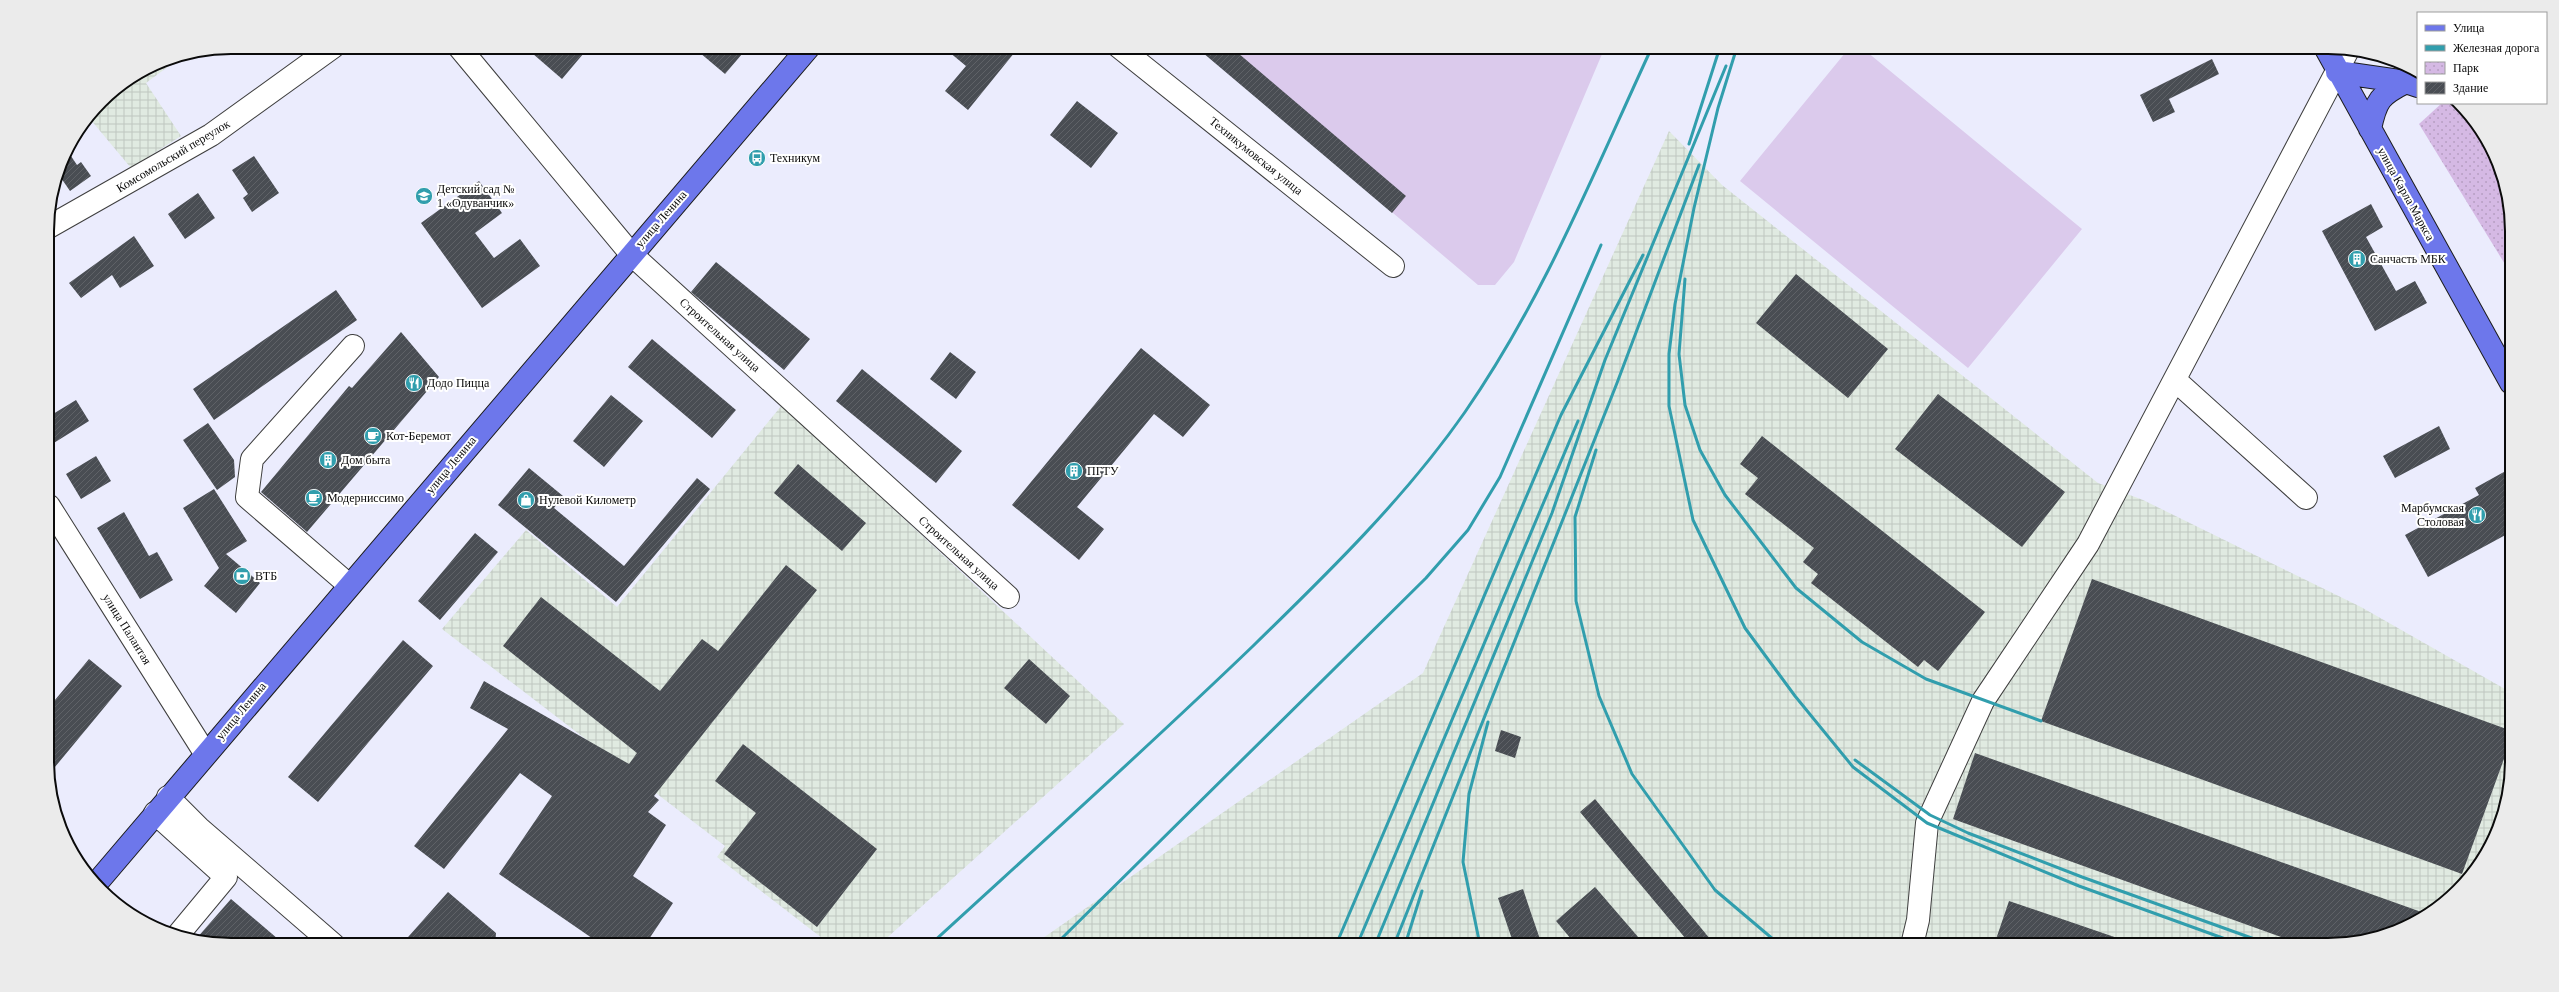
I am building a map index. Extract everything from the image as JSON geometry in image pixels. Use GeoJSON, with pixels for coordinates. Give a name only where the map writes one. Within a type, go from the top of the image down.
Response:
{"type":"FeatureCollection","features":[{"type":"Feature","properties":{"kind":"main road","name":"улица Ленина"},"geometry":{"type":"LineString","coordinates":[[100,880],[205,753],[803,54]]}},
{"type":"Feature","properties":{"kind":"main road","name":"улица Карла Маркса"},"geometry":{"type":"LineString","coordinates":[[2328,54],[2505,372]]}},
{"type":"Feature","properties":{"kind":"main road"},"geometry":{"type":"LineString","coordinates":[[2337,72],[2412,84]]}},
{"type":"Feature","properties":{"kind":"main road"},"geometry":{"type":"LineString","coordinates":[[2370,129],[2374,106],[2385,92],[2412,84]]}},
{"type":"Feature","properties":{"kind":"street","name":"Комсомольский переулок"},"geometry":{"type":"LineString","coordinates":[[54,225],[211,136],[323,54]]}},
{"type":"Feature","properties":{"kind":"street","name":"Строительная улица"},"geometry":{"type":"LineString","coordinates":[[465,54],[631,254],[1008,597]]}},
{"type":"Feature","properties":{"kind":"street","name":"Техникумовская улица"},"geometry":{"type":"LineString","coordinates":[[1128,54],[1393,266]]}},
{"type":"Feature","properties":{"kind":"street"},"geometry":{"type":"LineString","coordinates":[[1914,938],[1918,920],[1927,823],[1983,701],[2088,544],[2346,55]]}},
{"type":"Feature","properties":{"kind":"street"},"geometry":{"type":"LineString","coordinates":[[349,585],[247,497],[252,459],[353,346]]}},
{"type":"Feature","properties":{"kind":"street"},"geometry":{"type":"LineString","coordinates":[[2175,380],[2306,498]]}},
{"type":"Feature","properties":{"kind":"street","name":"улица Палантая"},"geometry":{"type":"LineString","coordinates":[[54,514],[205,753]]}},
{"type":"Feature","properties":{"kind":"street"},"geometry":{"type":"LineString","coordinates":[[161,805],[226,877],[181,931]]}},
{"type":"Feature","properties":{"kind":"street"},"geometry":{"type":"LineString","coordinates":[[161,805],[199,828],[326,938]]}},
{"type":"Feature","properties":{"kind":"shaded area"},"geometry":{"type":"Polygon","coordinates":[[[1205,54],[1602,54],[1514,262],[1495,285],[1478,285],[1205,54]]]}},
{"type":"Feature","properties":{"kind":"shaded area"},"geometry":{"type":"Polygon","coordinates":[[[1844,54],[1870,54],[2082,229],[1968,368],[1740,181],[1844,54]]]}},
{"type":"Feature","properties":{"kind":"shaded area"},"geometry":{"type":"Polygon","coordinates":[[[172,64],[146,83],[181,136],[131,168],[92,122],[114,98],[123,91],[142,78],[172,64]]]}},
{"type":"Feature","properties":{"kind":"shaded area"},"geometry":{"type":"Polygon","coordinates":[[[1669,131],[1722,185],[2098,483],[2143,500],[2361,607],[2505,689],[2505,773],[2502,796],[2492,829],[2481,850],[2468,869],[2445,894],[2417,914],[2396,925],[2363,935],[2340,938],[1043,938],[1423,673],[1669,131]]]}},
{"type":"Feature","properties":{"kind":"shaded area"},"geometry":{"type":"Polygon","coordinates":[[[782,405],[1124,724],[887,938],[822,938],[717,857],[725,846],[442,629],[526,530],[617,607],[782,405]]]}},
{"type":"Feature","properties":{"kind":"green space"},"geometry":{"type":"Polygon","coordinates":[[[2441,104],[2451,104],[2461,114],[2481,142],[2492,163],[2502,196],[2505,219],[2505,264],[2419,124],[2441,104]]]}},
{"type":"Feature","properties":{"kind":"building"},"geometry":{"type":"Polygon","coordinates":[[[533,54],[583,54],[562,79],[533,54]]]}},
{"type":"Feature","properties":{"kind":"building"},"geometry":{"type":"Polygon","coordinates":[[[701,54],[742,54],[725,74],[701,54]]]}},
{"type":"Feature","properties":{"kind":"building"},"geometry":{"type":"Polygon","coordinates":[[[951,54],[1013,54],[968,110],[945,91],[966,66],[951,54]]]}},
{"type":"Feature","properties":{"kind":"building"},"geometry":{"type":"Polygon","coordinates":[[[1204,54],[1239,54],[1406,196],[1392,213],[1204,54]]]}},
{"type":"Feature","properties":{"kind":"building"},"geometry":{"type":"Polygon","coordinates":[[[2212,59],[2219,74],[2169,99],[2175,112],[2153,122],[2140,95],[2212,59]]]}},
{"type":"Feature","properties":{"kind":"building"},"geometry":{"type":"Polygon","coordinates":[[[1077,101],[1118,133],[1091,168],[1050,135],[1077,101]]]}},
{"type":"Feature","properties":{"kind":"building"},"geometry":{"type":"Polygon","coordinates":[[[254,156],[279,193],[252,212],[243,198],[248,194],[232,170],[254,156]]]}},
{"type":"Feature","properties":{"kind":"building"},"geometry":{"type":"Polygon","coordinates":[[[70,157],[77,165],[81,162],[91,176],[70,191],[62,179],[70,157]]]}},
{"type":"Feature","properties":{"kind":"building"},"geometry":{"type":"Polygon","coordinates":[[[479,181],[502,213],[475,233],[494,258],[520,239],[540,266],[482,308],[421,223],[479,181]]]}},
{"type":"Feature","properties":{"kind":"building"},"geometry":{"type":"Polygon","coordinates":[[[198,193],[215,218],[185,239],[168,214],[198,193]]]}},
{"type":"Feature","properties":{"kind":"building","name":"Санчасть МБК"},"geometry":{"type":"Polygon","coordinates":[[[2371,204],[2383,227],[2366,237],[2396,291],[2415,281],[2427,303],[2375,331],[2322,231],[2371,204]]]}},
{"type":"Feature","properties":{"kind":"building"},"geometry":{"type":"Polygon","coordinates":[[[134,236],[154,266],[120,288],[112,275],[81,298],[69,283],[134,236]]]}},
{"type":"Feature","properties":{"kind":"building"},"geometry":{"type":"Polygon","coordinates":[[[716,262],[810,339],[784,370],[691,292],[716,262]]]}},
{"type":"Feature","properties":{"kind":"building"},"geometry":{"type":"Polygon","coordinates":[[[1796,274],[1888,349],[1848,398],[1756,323],[1796,274]]]}},
{"type":"Feature","properties":{"kind":"building"},"geometry":{"type":"Polygon","coordinates":[[[336,290],[357,320],[214,420],[193,389],[336,290]]]}},
{"type":"Feature","properties":{"kind":"building","name":"Дом быта"},"geometry":{"type":"Polygon","coordinates":[[[401,332],[439,377],[307,532],[261,492],[349,386],[352,388],[401,332]]]}},
{"type":"Feature","properties":{"kind":"building"},"geometry":{"type":"Polygon","coordinates":[[[652,339],[736,410],[712,438],[628,367],[652,339]]]}},
{"type":"Feature","properties":{"kind":"building","name":"ПГТУ"},"geometry":{"type":"Polygon","coordinates":[[[1141,348],[1210,405],[1183,437],[1154,414],[1077,507],[1104,529],[1079,560],[1012,505],[1141,348]]]}},
{"type":"Feature","properties":{"kind":"building"},"geometry":{"type":"Polygon","coordinates":[[[950,352],[976,372],[956,399],[930,379],[950,352]]]}},
{"type":"Feature","properties":{"kind":"building"},"geometry":{"type":"Polygon","coordinates":[[[862,369],[962,451],[936,483],[836,401],[862,369]]]}},
{"type":"Feature","properties":{"kind":"building"},"geometry":{"type":"Polygon","coordinates":[[[1938,394],[2065,492],[2022,547],[1895,449],[1938,394]]]}},
{"type":"Feature","properties":{"kind":"building"},"geometry":{"type":"Polygon","coordinates":[[[611,395],[643,421],[604,467],[573,441],[611,395]]]}},
{"type":"Feature","properties":{"kind":"building"},"geometry":{"type":"Polygon","coordinates":[[[76,400],[89,421],[54,443],[54,413],[76,400]]]}},
{"type":"Feature","properties":{"kind":"building"},"geometry":{"type":"Polygon","coordinates":[[[208,423],[234,460],[235,477],[217,490],[183,440],[208,423]]]}},
{"type":"Feature","properties":{"kind":"building"},"geometry":{"type":"Polygon","coordinates":[[[2439,426],[2450,449],[2395,478],[2383,456],[2439,426]]]}},
{"type":"Feature","properties":{"kind":"building"},"geometry":{"type":"Polygon","coordinates":[[[1762,436],[1985,612],[1938,671],[1924,660],[1918,667],[1811,583],[1818,574],[1803,562],[1814,548],[1745,494],[1758,478],[1740,464],[1762,436]]]}},
{"type":"Feature","properties":{"kind":"building"},"geometry":{"type":"Polygon","coordinates":[[[96,456],[111,481],[81,499],[66,474],[96,456]]]}},
{"type":"Feature","properties":{"kind":"building"},"geometry":{"type":"Polygon","coordinates":[[[798,464],[866,523],[842,551],[774,493],[798,464]]]}},
{"type":"Feature","properties":{"kind":"building"},"geometry":{"type":"Polygon","coordinates":[[[529,468],[563,496],[554,508],[624,566],[697,478],[710,489],[616,602],[498,505],[529,468]]]}},
{"type":"Feature","properties":{"kind":"building","name":"Марбумская Столовая"},"geometry":{"type":"Polygon","coordinates":[[[2505,471],[2505,535],[2428,577],[2405,535],[2479,495],[2475,488],[2505,471]]]}},
{"type":"Feature","properties":{"kind":"building"},"geometry":{"type":"Polygon","coordinates":[[[214,489],[247,541],[226,554],[260,583],[236,613],[204,586],[219,568],[183,508],[214,489]]]}},
{"type":"Feature","properties":{"kind":"building"},"geometry":{"type":"Polygon","coordinates":[[[124,512],[149,556],[157,552],[173,580],[140,599],[97,528],[124,512]]]}},
{"type":"Feature","properties":{"kind":"building"},"geometry":{"type":"Polygon","coordinates":[[[475,533],[498,552],[440,620],[418,601],[475,533]]]}},
{"type":"Feature","properties":{"kind":"building"},"geometry":{"type":"Polygon","coordinates":[[[786,565],[817,590],[654,796],[659,800],[648,812],[666,825],[633,876],[673,903],[650,938],[592,938],[499,874],[552,796],[520,773],[444,869],[414,846],[508,729],[470,708],[484,681],[629,764],[637,753],[503,646],[541,597],[660,691],[702,639],[718,651],[786,565]]]}},
{"type":"Feature","properties":{"kind":"building"},"geometry":{"type":"Polygon","coordinates":[[[2092,579],[2505,728],[2505,756],[2462,874],[2041,721],[2092,579]]]}},
{"type":"Feature","properties":{"kind":"building"},"geometry":{"type":"Polygon","coordinates":[[[403,640],[433,666],[318,802],[288,777],[403,640]]]}},
{"type":"Feature","properties":{"kind":"building"},"geometry":{"type":"Polygon","coordinates":[[[89,659],[122,686],[54,768],[54,701],[89,659]]]}},
{"type":"Feature","properties":{"kind":"building"},"geometry":{"type":"Polygon","coordinates":[[[1029,659],[1070,696],[1046,724],[1004,688],[1029,659]]]}},
{"type":"Feature","properties":{"kind":"building"},"geometry":{"type":"Polygon","coordinates":[[[1501,730],[1521,737],[1515,758],[1495,751],[1501,730]]]}},
{"type":"Feature","properties":{"kind":"building"},"geometry":{"type":"Polygon","coordinates":[[[743,744],[877,849],[817,927],[724,854],[756,813],[715,781],[743,744]]]}},
{"type":"Feature","properties":{"kind":"building"},"geometry":{"type":"Polygon","coordinates":[[[1975,753],[2420,912],[2396,925],[2363,935],[2340,938],[2284,938],[1953,819],[1975,753]]]}},
{"type":"Feature","properties":{"kind":"building"},"geometry":{"type":"Polygon","coordinates":[[[1595,799],[1709,938],[1685,938],[1580,812],[1595,799]]]}},
{"type":"Feature","properties":{"kind":"building"},"geometry":{"type":"Polygon","coordinates":[[[1595,887],[1639,938],[1570,938],[1556,921],[1595,887]]]}},
{"type":"Feature","properties":{"kind":"building"},"geometry":{"type":"Polygon","coordinates":[[[1523,889],[1540,938],[1512,938],[1498,898],[1523,889]]]}},
{"type":"Feature","properties":{"kind":"building"},"geometry":{"type":"Polygon","coordinates":[[[448,892],[496,933],[496,938],[407,938],[448,892]]]}},
{"type":"Feature","properties":{"kind":"building"},"geometry":{"type":"Polygon","coordinates":[[[231,899],[277,938],[219,938],[199,935],[231,899]]]}},
{"type":"Feature","properties":{"kind":"building"},"geometry":{"type":"Polygon","coordinates":[[[2009,901],[2117,938],[1996,938],[2009,901]]]}},
{"type":"Feature","properties":{"kind":"railway"},"geometry":{"type":"LineString","coordinates":[[938,938],[1133,759],[1253,646],[1365,534],[1442,444],[1493,369],[1544,279],[1649,54]]}},
{"type":"Feature","properties":{"kind":"railway"},"geometry":{"type":"LineString","coordinates":[[1689,144],[1718,54]]}},
{"type":"Feature","properties":{"kind":"railway"},"geometry":{"type":"LineString","coordinates":[[1735,54],[1718,108],[1694,208],[1675,304],[1669,354],[1669,406],[1693,520],[1745,628],[1795,696],[1853,767],[1927,823],[2079,886],[2223,938]]}},
{"type":"Feature","properties":{"kind":"railway"},"geometry":{"type":"LineString","coordinates":[[1378,938],[1552,513],[1605,360],[1726,66]]}},
{"type":"Feature","properties":{"kind":"railway"},"geometry":{"type":"LineString","coordinates":[[1397,938],[1617,383],[1699,165]]}},
{"type":"Feature","properties":{"kind":"railway"},"geometry":{"type":"LineString","coordinates":[[1062,938],[1426,578],[1468,530],[1500,477],[1601,245]]}},
{"type":"Feature","properties":{"kind":"railway"},"geometry":{"type":"LineString","coordinates":[[1339,938],[1561,415],[1643,255]]}},
{"type":"Feature","properties":{"kind":"railway"},"geometry":{"type":"LineString","coordinates":[[1685,279],[1679,354],[1685,405],[1700,450],[1725,495],[1796,588],[1862,642],[1926,679],[2041,721]]}},
{"type":"Feature","properties":{"kind":"railway"},"geometry":{"type":"LineString","coordinates":[[1360,938],[1578,421]]}},
{"type":"Feature","properties":{"kind":"railway"},"geometry":{"type":"LineString","coordinates":[[1596,450],[1575,517],[1576,601],[1599,696],[1632,774],[1715,890],[1772,938]]}},
{"type":"Feature","properties":{"kind":"railway"},"geometry":{"type":"LineString","coordinates":[[1479,938],[1463,862],[1469,794],[1488,722]]}},
{"type":"Feature","properties":{"kind":"railway"},"geometry":{"type":"LineString","coordinates":[[1855,760],[1930,815],[1968,833],[2082,877],[2252,938]]}},
{"type":"Feature","properties":{"kind":"railway"},"geometry":{"type":"LineString","coordinates":[[1407,938],[1422,891]]}},
{"type":"Feature","properties":{"kind":"place","name":"Техникум"},"geometry":{"type":"Point","coordinates":[757,158]}},
{"type":"Feature","properties":{"kind":"place","name":"Детский сад № 1 «Одуванчик»"},"geometry":{"type":"Point","coordinates":[424,196]}},
{"type":"Feature","properties":{"kind":"place","name":"Санчасть МБК"},"geometry":{"type":"Point","coordinates":[2357,259]}},
{"type":"Feature","properties":{"kind":"place","name":"Додо Пицца"},"geometry":{"type":"Point","coordinates":[414,383]}},
{"type":"Feature","properties":{"kind":"place","name":"Кот-Беремот"},"geometry":{"type":"Point","coordinates":[373,436]}},
{"type":"Feature","properties":{"kind":"place","name":"Дом быта"},"geometry":{"type":"Point","coordinates":[328,460]}},
{"type":"Feature","properties":{"kind":"place","name":"ПГТУ"},"geometry":{"type":"Point","coordinates":[1074,471]}},
{"type":"Feature","properties":{"kind":"place","name":"Модерниссимо"},"geometry":{"type":"Point","coordinates":[314,498]}},
{"type":"Feature","properties":{"kind":"place","name":"Нулевой Километр"},"geometry":{"type":"Point","coordinates":[526,500]}},
{"type":"Feature","properties":{"kind":"place","name":"Марбумская Столовая"},"geometry":{"type":"Point","coordinates":[2477,515]}},
{"type":"Feature","properties":{"kind":"place","name":"ВТБ"},"geometry":{"type":"Point","coordinates":[242,576]}}]}
